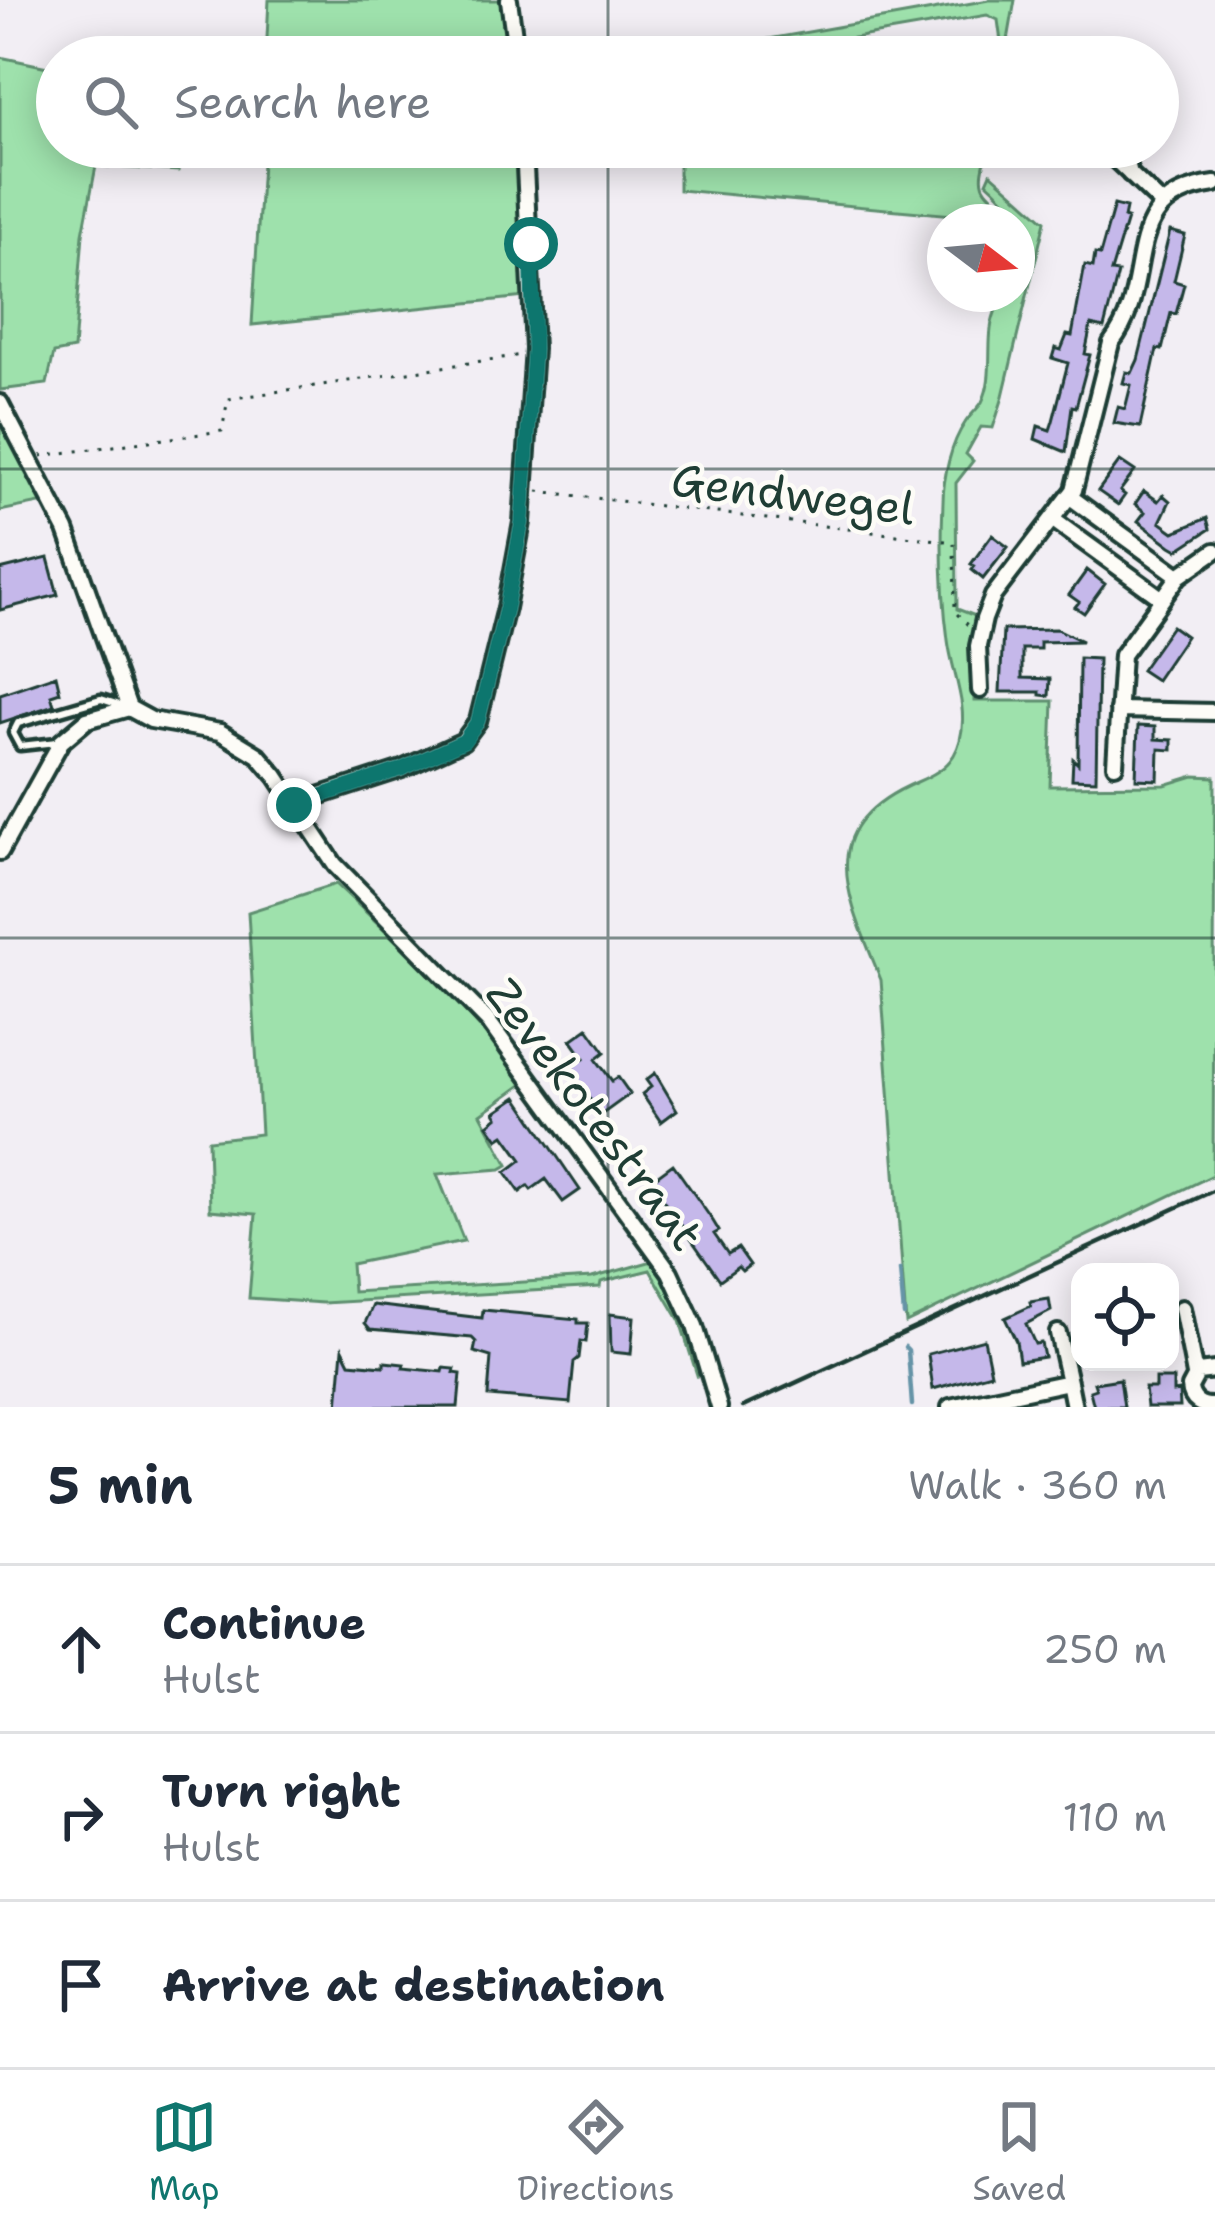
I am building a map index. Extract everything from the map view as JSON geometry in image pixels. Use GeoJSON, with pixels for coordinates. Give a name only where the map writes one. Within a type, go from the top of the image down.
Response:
{"type":"FeatureCollection","features":[{"type":"Feature","properties":{"kind":"street"},"geometry":{"type":"LineString","coordinates":[[509,0],[515,36]]}},
{"type":"Feature","properties":{"kind":"street"},"geometry":{"type":"LineString","coordinates":[[294,805],[402,769],[464,741],[478,721],[506,608],[524,489],[534,349],[525,168]]}},
{"type":"Feature","properties":{"kind":"street"},"geometry":{"type":"LineString","coordinates":[[1124,168],[1162,204]]}},
{"type":"Feature","properties":{"kind":"street"},"geometry":{"type":"LineString","coordinates":[[1129,168],[1130,174]]}},
{"type":"Feature","properties":{"kind":"street"},"geometry":{"type":"LineString","coordinates":[[980,690],[981,632],[993,596],[1070,496],[1111,344],[1124,327],[1153,213],[1187,188],[1215,184]]}},
{"type":"Feature","properties":{"kind":"street"},"geometry":{"type":"LineString","coordinates":[[0,403],[66,530],[129,708],[87,720],[61,742],[0,852]]}},
{"type":"Feature","properties":{"kind":"street"},"geometry":{"type":"LineString","coordinates":[[1070,496],[1178,576]]}},
{"type":"Feature","properties":{"kind":"street"},"geometry":{"type":"LineString","coordinates":[[1052,519],[1161,598]]}},
{"type":"Feature","properties":{"kind":"street"},"geometry":{"type":"LineString","coordinates":[[1115,765],[1122,655],[1178,576],[1215,551]]}},
{"type":"Feature","properties":{"kind":"street","name":"Zevekotestraat"},"geometry":{"type":"LineString","coordinates":[[129,708],[151,720],[210,729],[238,740],[276,776],[355,888],[460,991],[520,1060],[670,1272],[695,1326],[718,1407]]}},
{"type":"Feature","properties":{"kind":"street"},"geometry":{"type":"LineString","coordinates":[[1118,710],[1215,712]]}},
{"type":"Feature","properties":{"kind":"street"},"geometry":{"type":"LineString","coordinates":[[1182,1309],[1195,1375],[1190,1394],[1204,1405]]}},
{"type":"Feature","properties":{"kind":"street"},"geometry":{"type":"LineString","coordinates":[[1058,1333],[1074,1407]]}},
{"type":"Feature","properties":{"kind":"street"},"geometry":{"type":"LineString","coordinates":[[1195,1375],[1215,1370]]}},
{"type":"Feature","properties":{"kind":"street"},"geometry":{"type":"LineString","coordinates":[[950,1407],[1069,1382]]}},
{"type":"Feature","properties":{"kind":"lane"},"geometry":{"type":"LineString","coordinates":[[61,742],[20,746],[13,733],[18,723],[101,699],[129,708]]}},
{"type":"Feature","properties":{"kind":"path"},"geometry":{"type":"LineString","coordinates":[[37,457],[222,431],[228,399],[524,355]]}},
{"type":"Feature","properties":{"kind":"path","name":"Gendwegel"},"geometry":{"type":"LineString","coordinates":[[524,489],[954,542],[956,612],[981,632]]}},
{"type":"Feature","properties":{"kind":"green space"},"geometry":{"type":"Polygon","coordinates":[[[269,0],[503,0],[509,36],[267,36],[269,0]]]}},
{"type":"Feature","properties":{"kind":"green space"},"geometry":{"type":"Polygon","coordinates":[[[989,0],[1015,0],[1009,36],[1000,36],[998,20],[987,15],[865,36],[785,36],[989,0]]]}},
{"type":"Feature","properties":{"kind":"green space"},"geometry":{"type":"Polygon","coordinates":[[[0,57],[36,65],[36,168],[96,168],[83,234],[74,349],[54,353],[47,384],[0,390],[0,57]]]}},
{"type":"Feature","properties":{"kind":"green space"},"geometry":{"type":"Polygon","coordinates":[[[262,168],[517,168],[526,297],[252,325],[262,168]]]}},
{"type":"Feature","properties":{"kind":"green space"},"geometry":{"type":"Polygon","coordinates":[[[679,168],[983,168],[985,189],[1002,204],[927,204],[927,213],[679,190],[679,168]]]}},
{"type":"Feature","properties":{"kind":"green space"},"geometry":{"type":"Polygon","coordinates":[[[991,173],[1026,204],[1007,204],[987,182],[991,173]]]}},
{"type":"Feature","properties":{"kind":"green space"},"geometry":{"type":"Polygon","coordinates":[[[1035,212],[1045,221],[1035,263],[1035,212]]]}},
{"type":"Feature","properties":{"kind":"green space"},"geometry":{"type":"Polygon","coordinates":[[[996,312],[1023,312],[993,428],[981,427],[966,454],[973,461],[956,483],[957,609],[978,617],[973,634],[974,701],[1053,701],[1050,786],[1165,785],[1194,776],[1215,777],[1213,1175],[906,1323],[881,980],[858,921],[846,867],[850,843],[862,821],[883,800],[944,767],[960,740],[961,702],[943,589],[944,482],[956,440],[985,394],[996,312]]]}},
{"type":"Feature","properties":{"kind":"green space"},"geometry":{"type":"Polygon","coordinates":[[[0,416],[45,502],[0,511],[0,416]]]}},
{"type":"Feature","properties":{"kind":"green space"},"geometry":{"type":"Polygon","coordinates":[[[336,884],[443,985],[527,1081],[481,1114],[508,1165],[437,1174],[464,1241],[351,1264],[353,1292],[592,1278],[656,1260],[680,1297],[702,1368],[697,1375],[680,1321],[650,1270],[601,1282],[600,1287],[323,1303],[249,1298],[256,1214],[210,1210],[208,1140],[261,1134],[248,912],[336,884]]]}},
{"type":"Feature","properties":{"kind":"building"},"geometry":{"type":"Polygon","coordinates":[[[1114,205],[1126,208],[1127,219],[1111,272],[1118,273],[1104,328],[1091,325],[1085,354],[1090,355],[1076,407],[1072,406],[1066,452],[1035,439],[1038,426],[1050,430],[1068,363],[1052,358],[1055,348],[1061,350],[1067,335],[1072,336],[1085,265],[1093,267],[1095,254],[1100,255],[1114,205]]]}},
{"type":"Feature","properties":{"kind":"building"},"geometry":{"type":"Polygon","coordinates":[[[1170,231],[1185,235],[1174,281],[1184,284],[1176,314],[1171,313],[1162,350],[1157,349],[1140,427],[1114,423],[1118,407],[1125,409],[1131,385],[1123,383],[1138,360],[1170,231]]]}},
{"type":"Feature","properties":{"kind":"building"},"geometry":{"type":"Polygon","coordinates":[[[1120,461],[1135,471],[1120,491],[1125,495],[1118,505],[1098,491],[1120,461]]]}},
{"type":"Feature","properties":{"kind":"building"},"geometry":{"type":"Polygon","coordinates":[[[1144,491],[1158,501],[1163,495],[1170,501],[1160,522],[1174,532],[1207,518],[1210,529],[1178,550],[1171,546],[1138,521],[1145,512],[1135,504],[1144,491]]]}},
{"type":"Feature","properties":{"kind":"building"},"geometry":{"type":"Polygon","coordinates":[[[992,535],[1008,547],[983,579],[971,564],[992,535]]]}},
{"type":"Feature","properties":{"kind":"building"},"geometry":{"type":"Polygon","coordinates":[[[48,558],[58,595],[0,610],[0,570],[48,558]]]}},
{"type":"Feature","properties":{"kind":"building"},"geometry":{"type":"Polygon","coordinates":[[[1087,570],[1105,584],[1084,613],[1069,595],[1087,570]]]}},
{"type":"Feature","properties":{"kind":"building"},"geometry":{"type":"Polygon","coordinates":[[[1172,626],[1186,636],[1156,680],[1141,670],[1172,626]]]}},
{"type":"Feature","properties":{"kind":"building"},"geometry":{"type":"Polygon","coordinates":[[[1057,629],[1082,641],[1040,642],[1040,649],[1022,649],[1022,678],[1050,679],[1049,696],[1000,692],[1003,630],[1057,629]]]}},
{"type":"Feature","properties":{"kind":"building"},"geometry":{"type":"Polygon","coordinates":[[[1079,658],[1098,659],[1096,780],[1072,779],[1073,759],[1078,764],[1079,658]]]}},
{"type":"Feature","properties":{"kind":"building"},"geometry":{"type":"Polygon","coordinates":[[[56,675],[60,692],[51,695],[54,705],[0,723],[0,694],[56,675]]]}},
{"type":"Feature","properties":{"kind":"building"},"geometry":{"type":"Polygon","coordinates":[[[1138,726],[1155,727],[1155,739],[1172,740],[1172,750],[1159,749],[1158,780],[1136,779],[1138,726]]]}},
{"type":"Feature","properties":{"kind":"building"},"geometry":{"type":"Polygon","coordinates":[[[588,1028],[605,1052],[596,1059],[612,1081],[618,1077],[630,1094],[601,1115],[569,1069],[584,1058],[571,1040],[588,1028]]]}},
{"type":"Feature","properties":{"kind":"building"},"geometry":{"type":"Polygon","coordinates":[[[655,1073],[677,1110],[661,1122],[642,1094],[651,1087],[646,1080],[655,1073]]]}},
{"type":"Feature","properties":{"kind":"building"},"geometry":{"type":"Polygon","coordinates":[[[517,1097],[580,1190],[563,1202],[546,1179],[520,1192],[506,1172],[522,1160],[504,1135],[498,1139],[488,1125],[498,1117],[495,1112],[517,1097]]]}},
{"type":"Feature","properties":{"kind":"building"},"geometry":{"type":"Polygon","coordinates":[[[673,1164],[713,1221],[719,1231],[714,1234],[728,1254],[738,1248],[750,1265],[742,1271],[738,1267],[720,1280],[650,1181],[673,1164]]]}},
{"type":"Feature","properties":{"kind":"building"},"geometry":{"type":"Polygon","coordinates":[[[1049,1299],[1051,1311],[1026,1324],[1035,1344],[1041,1343],[1044,1357],[1019,1361],[1005,1318],[1031,1306],[1030,1302],[1049,1299]]]}},
{"type":"Feature","properties":{"kind":"building"},"geometry":{"type":"Polygon","coordinates":[[[373,1305],[482,1318],[483,1310],[588,1323],[586,1342],[581,1341],[574,1362],[570,1403],[488,1396],[491,1357],[474,1352],[472,1338],[370,1329],[365,1323],[373,1305]]]}},
{"type":"Feature","properties":{"kind":"building"},"geometry":{"type":"Polygon","coordinates":[[[610,1314],[634,1317],[631,1354],[611,1352],[610,1314]]]}},
{"type":"Feature","properties":{"kind":"building"},"geometry":{"type":"Polygon","coordinates":[[[984,1339],[991,1373],[933,1389],[928,1354],[984,1339]]]}},
{"type":"Feature","properties":{"kind":"building"},"geometry":{"type":"Polygon","coordinates":[[[343,1349],[350,1363],[384,1366],[384,1362],[443,1372],[444,1368],[455,1369],[454,1373],[461,1374],[458,1407],[338,1407],[343,1349]]]}},
{"type":"Feature","properties":{"kind":"building"},"geometry":{"type":"Polygon","coordinates":[[[1120,1379],[1124,1407],[1094,1407],[1090,1391],[1096,1389],[1094,1383],[1120,1379]]]}},
{"type":"Feature","properties":{"kind":"building"},"geometry":{"type":"Polygon","coordinates":[[[1155,1379],[1173,1379],[1180,1407],[1147,1407],[1145,1388],[1155,1388],[1155,1379]]]}},
{"type":"Feature","properties":{"kind":"waterway"},"geometry":{"type":"LineString","coordinates":[[900,1270],[904,1315]]}},
{"type":"Feature","properties":{"kind":"waterway"},"geometry":{"type":"LineString","coordinates":[[905,1347],[912,1405]]}},
{"type":"Feature","properties":{"kind":"railway"},"geometry":{"type":"LineString","coordinates":[[743,1407],[1215,1190]]}},
{"type":"Feature","properties":{"kind":"route"},"geometry":{"type":"LineString","coordinates":[[294,805],[402,769],[464,741],[478,721],[522,522],[534,349],[531,244]]}}]}
